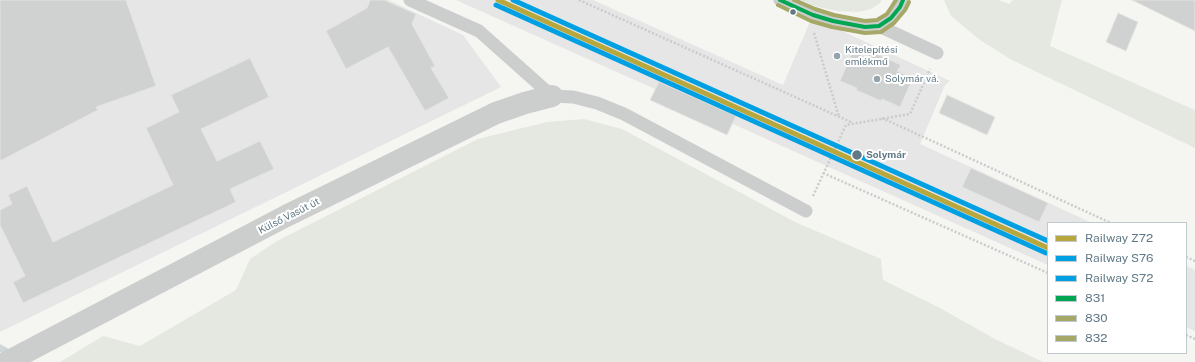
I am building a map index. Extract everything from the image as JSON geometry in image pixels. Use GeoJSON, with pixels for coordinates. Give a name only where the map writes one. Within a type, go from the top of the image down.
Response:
{"type":"FeatureCollection","features":[{"type":"Feature","properties":{"kind":"street","name":"Külső Vasút út"},"geometry":{"type":"LineString","coordinates":[[8,362],[286,216],[496,114],[525,102],[552,96]]}},
{"type":"Feature","properties":{"kind":"lane"},"geometry":{"type":"LineString","coordinates":[[410,0],[479,31],[552,96],[573,97],[597,102],[624,114],[806,211]]}},
{"type":"Feature","properties":{"kind":"lane"},"geometry":{"type":"LineString","coordinates":[[780,0],[833,21],[865,27],[879,26],[937,53]]}},
{"type":"Feature","properties":{"kind":"lane"},"geometry":{"type":"LineString","coordinates":[[879,26],[891,18],[900,7],[903,0]]}},
{"type":"Feature","properties":{"kind":"path"},"geometry":{"type":"LineString","coordinates":[[579,0],[853,123]]}},
{"type":"Feature","properties":{"kind":"path"},"geometry":{"type":"LineString","coordinates":[[808,12],[839,117]]}},
{"type":"Feature","properties":{"kind":"path"},"geometry":{"type":"LineString","coordinates":[[806,211],[846,125],[910,114],[937,53]]}},
{"type":"Feature","properties":{"kind":"path"},"geometry":{"type":"LineString","coordinates":[[882,118],[1109,222]]}},
{"type":"Feature","properties":{"kind":"path"},"geometry":{"type":"LineString","coordinates":[[823,173],[1047,273]]}},
{"type":"Feature","properties":{"kind":"shaded area"},"geometry":{"type":"Polygon","coordinates":[[[0,0],[388,0],[463,35],[501,87],[0,332],[0,0]]]}},
{"type":"Feature","properties":{"kind":"shaded area"},"geometry":{"type":"Polygon","coordinates":[[[456,0],[593,0],[783,85],[812,17],[950,81],[945,85],[920,144],[1090,222],[1047,222],[1047,265],[456,0]]]}},
{"type":"Feature","properties":{"kind":"shaded area"},"geometry":{"type":"Polygon","coordinates":[[[796,0],[882,0],[871,9],[858,12],[837,11],[805,4],[796,0]]]}},
{"type":"Feature","properties":{"kind":"shaded area"},"geometry":{"type":"Polygon","coordinates":[[[944,0],[998,0],[1009,4],[1013,0],[1062,0],[1050,46],[1195,110],[1195,148],[1012,60],[980,40],[951,16],[944,0]]]}},
{"type":"Feature","properties":{"kind":"shaded area"},"geometry":{"type":"Polygon","coordinates":[[[584,119],[622,129],[795,222],[881,259],[883,280],[940,308],[995,339],[1043,362],[60,362],[103,336],[140,346],[236,290],[250,259],[277,241],[478,139],[547,122],[584,119]]]}},
{"type":"Feature","properties":{"kind":"shaded area"},"geometry":{"type":"Polygon","coordinates":[[[1187,266],[1195,270],[1195,331],[1187,327],[1187,266]]]}},
{"type":"Feature","properties":{"kind":"building"},"geometry":{"type":"Polygon","coordinates":[[[0,0],[126,0],[156,86],[96,107],[98,110],[0,161],[0,0]]]}},
{"type":"Feature","properties":{"kind":"building"},"geometry":{"type":"Polygon","coordinates":[[[370,0],[384,0],[416,14],[412,24],[435,66],[431,68],[449,98],[425,111],[388,47],[346,69],[326,31],[367,8],[370,0]]]}},
{"type":"Feature","properties":{"kind":"building"},"geometry":{"type":"Polygon","coordinates":[[[1132,0],[1195,0],[1195,31],[1132,0]]]}},
{"type":"Feature","properties":{"kind":"building"},"geometry":{"type":"Polygon","coordinates":[[[1118,13],[1138,22],[1126,51],[1106,42],[1118,13]]]}},
{"type":"Feature","properties":{"kind":"building","name":"Solymár vá."},"geometry":{"type":"Polygon","coordinates":[[[853,51],[867,58],[870,51],[901,65],[897,71],[913,78],[900,107],[882,99],[881,101],[840,81],[853,51]]]}},
{"type":"Feature","properties":{"kind":"building"},"geometry":{"type":"Polygon","coordinates":[[[250,58],[269,97],[201,129],[217,161],[260,141],[274,169],[230,189],[236,202],[23,303],[13,282],[25,276],[0,225],[0,210],[12,204],[8,195],[27,186],[53,242],[173,185],[146,128],[179,112],[171,95],[250,58]]]}},
{"type":"Feature","properties":{"kind":"building"},"geometry":{"type":"Polygon","coordinates":[[[659,82],[736,116],[727,135],[650,100],[659,82]]]}},
{"type":"Feature","properties":{"kind":"building"},"geometry":{"type":"Polygon","coordinates":[[[947,95],[995,117],[987,135],[939,113],[947,95]]]}},
{"type":"Feature","properties":{"kind":"building"},"geometry":{"type":"Polygon","coordinates":[[[971,168],[1048,203],[1039,222],[962,187],[971,168]]]}},
{"type":"Feature","properties":{"kind":"waterway"},"geometry":{"type":"LineString","coordinates":[[0,348],[13,355]]}},
{"type":"Feature","properties":{"kind":"rail line","name":"Z72"},"geometry":{"type":"LineString","coordinates":[[498,0],[1047,248]]}},
{"type":"Feature","properties":{"kind":"rail line","name":"S72"},"geometry":{"type":"LineString","coordinates":[[513,0],[1047,241]]}},
{"type":"Feature","properties":{"kind":"rail line","name":"S76"},"geometry":{"type":"LineString","coordinates":[[496,5],[1046,253]]}},
{"type":"Feature","properties":{"kind":"transit line","name":"831"},"geometry":{"type":"LineString","coordinates":[[780,0],[813,15],[833,21],[865,27],[879,26],[891,18],[900,7],[903,0]]}},
{"type":"Feature","properties":{"kind":"transit line","name":"832"},"geometry":{"type":"LineString","coordinates":[[794,0],[834,15],[865,21],[877,20],[887,14],[896,0]]}},
{"type":"Feature","properties":{"kind":"transit line","name":"830"},"geometry":{"type":"LineString","coordinates":[[778,5],[811,21],[832,27],[865,33],[881,32],[894,23],[905,10],[909,2]]}},
{"type":"Feature","properties":{"kind":"place","name":"Kitelepítési emlékmű"},"geometry":{"type":"Point","coordinates":[837,56]}},
{"type":"Feature","properties":{"kind":"place","name":"Solymár vá."},"geometry":{"type":"Point","coordinates":[877,79]}},
{"type":"Feature","properties":{"kind":"place","name":"Solymár"},"geometry":{"type":"Point","coordinates":[857,155]}}]}
